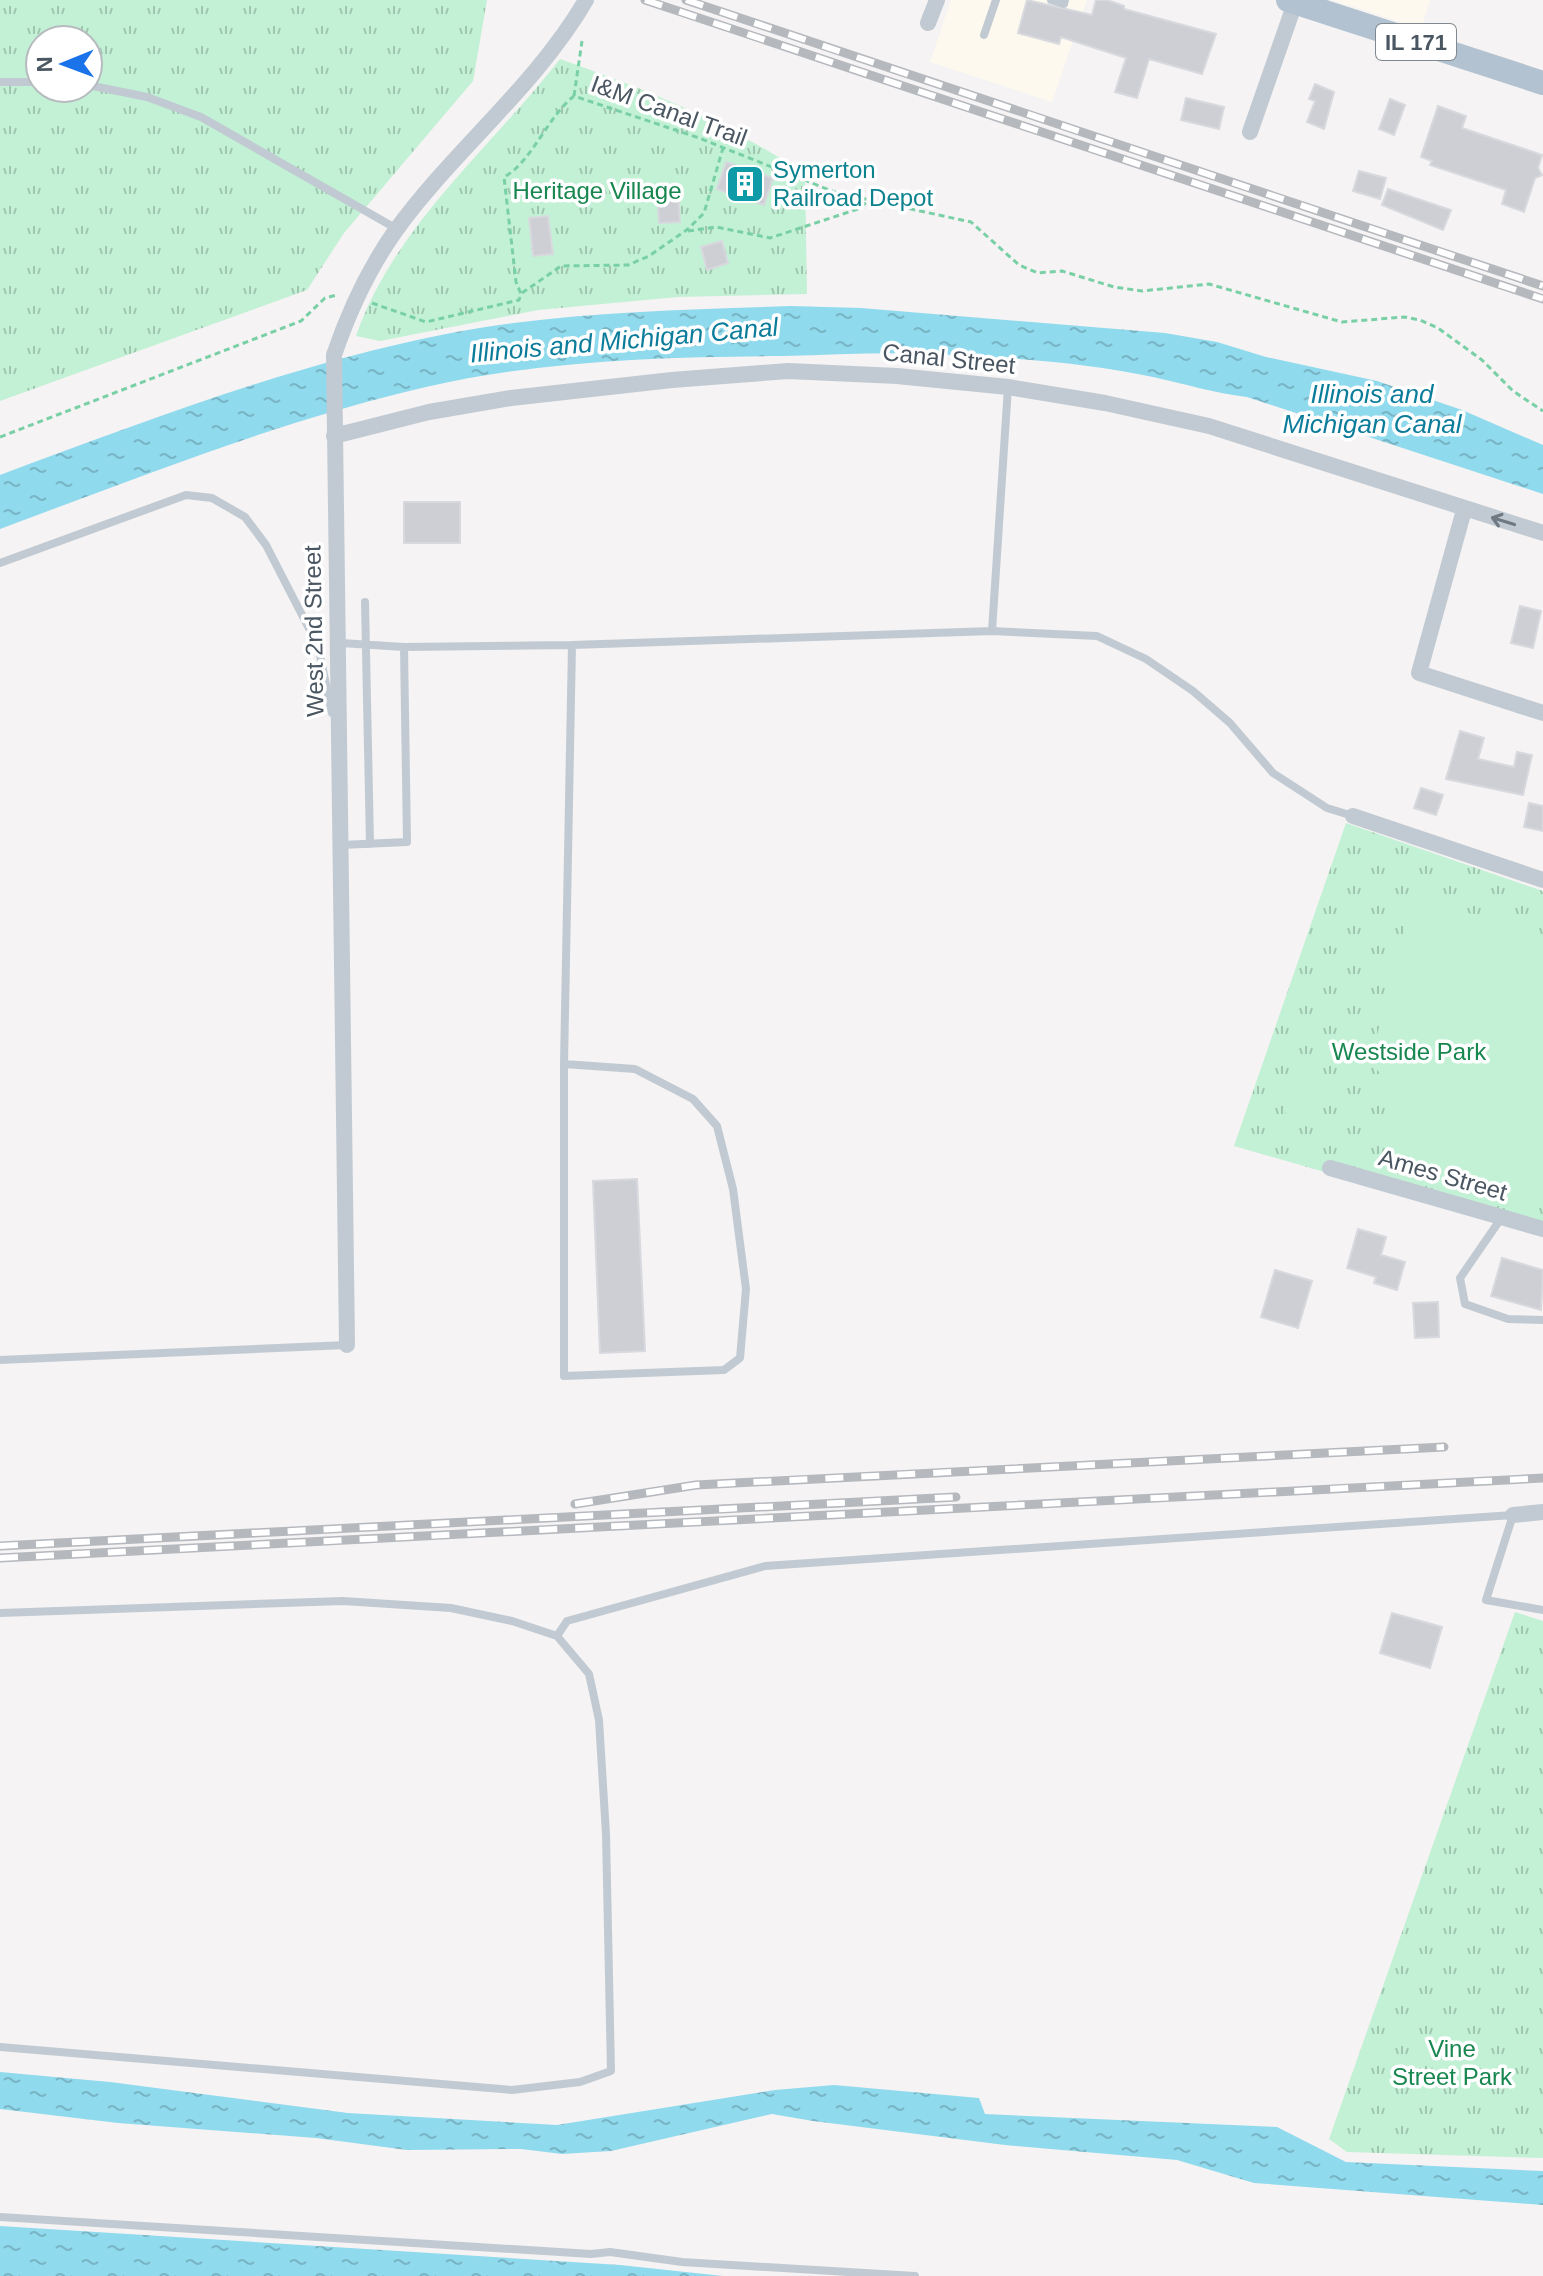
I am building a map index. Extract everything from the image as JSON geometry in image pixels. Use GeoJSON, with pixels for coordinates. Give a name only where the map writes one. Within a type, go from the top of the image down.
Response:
{"type":"FeatureCollection","features":[{"type":"Feature","properties":{"kind":"main road","name":"IL 171"},"geometry":{"type":"LineString","coordinates":[[1293,1],[1543,83]]}},
{"type":"Feature","properties":{"kind":"street"},"geometry":{"type":"LineString","coordinates":[[928,23],[937,0]]}},
{"type":"Feature","properties":{"kind":"street"},"geometry":{"type":"LineString","coordinates":[[1250,132],[1293,1]]}},
{"type":"Feature","properties":{"kind":"street","name":"West 2nd Street"},"geometry":{"type":"LineString","coordinates":[[347,1345],[339,750],[341,643],[334,355],[356,298],[397,229],[517,91],[584,3]]}},
{"type":"Feature","properties":{"kind":"street","name":"Canal Street"},"geometry":{"type":"LineString","coordinates":[[334,436],[429,412],[511,398],[788,371],[897,376],[1008,387],[1105,403],[1209,426],[1543,533]]}},
{"type":"Feature","properties":{"kind":"street"},"geometry":{"type":"LineString","coordinates":[[1464,510],[1419,673],[1543,713]]}},
{"type":"Feature","properties":{"kind":"street"},"geometry":{"type":"LineString","coordinates":[[1353,816],[1543,880]]}},
{"type":"Feature","properties":{"kind":"street","name":"Ames Street"},"geometry":{"type":"LineString","coordinates":[[1330,1168],[1543,1229]]}},
{"type":"Feature","properties":{"kind":"street"},"geometry":{"type":"LineString","coordinates":[[1513,1515],[1543,1512]]}},
{"type":"Feature","properties":{"kind":"lane"},"geometry":{"type":"LineString","coordinates":[[984,35],[996,0]]}},
{"type":"Feature","properties":{"kind":"lane"},"geometry":{"type":"LineString","coordinates":[[1051,0],[1064,4],[1065,0]]}},
{"type":"Feature","properties":{"kind":"lane"},"geometry":{"type":"LineString","coordinates":[[0,82],[24,82]]}},
{"type":"Feature","properties":{"kind":"lane"},"geometry":{"type":"LineString","coordinates":[[104,88],[147,97],[201,117],[397,229]]}},
{"type":"Feature","properties":{"kind":"lane"},"geometry":{"type":"LineString","coordinates":[[992,631],[1008,387]]}},
{"type":"Feature","properties":{"kind":"lane"},"geometry":{"type":"LineString","coordinates":[[0,563],[186,495],[212,498],[245,517],[252,526],[318,646],[339,750]]}},
{"type":"Feature","properties":{"kind":"lane"},"geometry":{"type":"LineString","coordinates":[[365,602],[370,844]]}},
{"type":"Feature","properties":{"kind":"lane"},"geometry":{"type":"LineString","coordinates":[[341,643],[404,647],[572,645],[992,631],[1097,636],[1146,659],[1193,691],[1230,723],[1273,773],[1327,808],[1353,816]]}},
{"type":"Feature","properties":{"kind":"lane"},"geometry":{"type":"LineString","coordinates":[[564,1064],[635,1069],[693,1099],[717,1126],[733,1189],[746,1289],[740,1358],[724,1370],[564,1376],[564,1064],[572,645]]}},
{"type":"Feature","properties":{"kind":"lane"},"geometry":{"type":"LineString","coordinates":[[340,845],[407,842],[404,647]]}},
{"type":"Feature","properties":{"kind":"lane"},"geometry":{"type":"LineString","coordinates":[[1502,1217],[1460,1278],[1465,1304],[1508,1319],[1543,1320]]}},
{"type":"Feature","properties":{"kind":"lane"},"geometry":{"type":"LineString","coordinates":[[0,1360],[347,1345]]}},
{"type":"Feature","properties":{"kind":"lane"},"geometry":{"type":"LineString","coordinates":[[557,1636],[567,1621],[765,1566],[1513,1515],[1486,1600],[1543,1610]]}},
{"type":"Feature","properties":{"kind":"lane"},"geometry":{"type":"LineString","coordinates":[[0,1613],[343,1601],[451,1608],[512,1621],[557,1636],[589,1674],[599,1720],[606,1834],[611,2071],[580,2082],[512,2090],[0,2047]]}},
{"type":"Feature","properties":{"kind":"lane"},"geometry":{"type":"LineString","coordinates":[[0,2217],[591,2254],[610,2252],[682,2262],[915,2276]]}},
{"type":"Feature","properties":{"kind":"path"},"geometry":{"type":"LineString","coordinates":[[574,96],[583,31],[591,18],[584,3]]}},
{"type":"Feature","properties":{"kind":"path","name":"I&M Canal Trail"},"geometry":{"type":"LineString","coordinates":[[521,294],[516,282],[504,177],[514,170],[554,116],[574,96],[867,202],[971,222],[1019,265],[1038,273],[1062,271],[1114,287],[1142,291],[1198,284],[1225,286],[1342,322],[1404,317],[1420,320],[1438,328],[1482,360],[1513,391],[1543,411]]}},
{"type":"Feature","properties":{"kind":"path"},"geometry":{"type":"LineString","coordinates":[[378,305],[426,322],[513,305],[521,294],[561,266],[628,265],[649,256],[704,213],[723,148]]}},
{"type":"Feature","properties":{"kind":"path"},"geometry":{"type":"LineString","coordinates":[[682,233],[716,227],[770,238],[858,209],[867,202]]}},
{"type":"Feature","properties":{"kind":"path"},"geometry":{"type":"LineString","coordinates":[[0,437],[301,321],[325,298],[335,295]]}},
{"type":"Feature","properties":{"kind":"shaded area"},"geometry":{"type":"Polygon","coordinates":[[[951,0],[1087,0],[1052,102],[930,62],[951,0]]]}},
{"type":"Feature","properties":{"kind":"shaded area"},"geometry":{"type":"Polygon","coordinates":[[[1333,0],[1430,0],[1421,29],[1333,0]]]}},
{"type":"Feature","properties":{"kind":"green space"},"geometry":{"type":"Polygon","coordinates":[[[0,0],[487,0],[473,81],[344,233],[307,290],[0,401],[0,0]]]}},
{"type":"Feature","properties":{"kind":"green space","name":"Heritage Village"},"geometry":{"type":"Polygon","coordinates":[[[560,59],[624,82],[717,123],[805,174],[807,294],[678,297],[538,310],[380,341],[356,336],[373,296],[419,224],[560,59]]]}},
{"type":"Feature","properties":{"kind":"green space","name":"Westside Park"},"geometry":{"type":"Polygon","coordinates":[[[1346,823],[1543,891],[1543,1235],[1234,1146],[1346,823]]]}},
{"type":"Feature","properties":{"kind":"green space"},"geometry":{"type":"Polygon","coordinates":[[[1413,893],[1543,940],[1543,1207],[1402,1159],[1381,1120],[1388,1089],[1382,1076],[1370,1063],[1413,893]]]}},
{"type":"Feature","properties":{"kind":"green space"},"geometry":{"type":"Polygon","coordinates":[[[1285,1085],[1314,1085],[1316,1126],[1286,1127],[1285,1085]]]}},
{"type":"Feature","properties":{"kind":"green space","name":"Vine Street Park"},"geometry":{"type":"Polygon","coordinates":[[[1515,1612],[1543,1621],[1543,2158],[1347,2152],[1329,2139],[1515,1612]]]}},
{"type":"Feature","properties":{"kind":"water","name":"Illinois and Michigan Canal"},"geometry":{"type":"Polygon","coordinates":[[[791,306],[861,308],[1165,333],[1217,342],[1266,357],[1377,381],[1462,410],[1543,445],[1543,494],[1247,397],[1126,372],[1043,361],[930,354],[694,357],[558,366],[426,387],[264,433],[0,529],[0,475],[220,396],[332,361],[446,334],[531,321],[618,313],[791,306]]]}},
{"type":"Feature","properties":{"kind":"water"},"geometry":{"type":"Polygon","coordinates":[[[0,2072],[110,2082],[348,2113],[557,2125],[775,2090],[834,2085],[979,2098],[985,2114],[1277,2127],[1346,2162],[1543,2171],[1543,2205],[1254,2183],[1177,2160],[1005,2145],[772,2114],[611,2151],[562,2154],[521,2149],[407,2150],[316,2138],[118,2123],[0,2109],[0,2072]]]}},
{"type":"Feature","properties":{"kind":"water"},"geometry":{"type":"Polygon","coordinates":[[[0,2226],[620,2265],[723,2276],[0,2276],[0,2226]]]}},
{"type":"Feature","properties":{"kind":"building"},"geometry":{"type":"Polygon","coordinates":[[[1027,0],[1092,15],[1096,0],[1107,0],[1124,6],[1124,9],[1216,34],[1202,74],[1149,59],[1137,98],[1115,92],[1126,58],[1061,37],[1059,44],[1018,33],[1027,0]]]}},
{"type":"Feature","properties":{"kind":"building"},"geometry":{"type":"Polygon","coordinates":[[[1315,84],[1334,92],[1324,129],[1307,122],[1315,101],[1309,99],[1315,84]]]}},
{"type":"Feature","properties":{"kind":"building"},"geometry":{"type":"Polygon","coordinates":[[[1186,98],[1224,107],[1219,129],[1181,120],[1186,98]]]}},
{"type":"Feature","properties":{"kind":"building"},"geometry":{"type":"Polygon","coordinates":[[[1390,99],[1405,105],[1394,135],[1379,129],[1390,99]]]}},
{"type":"Feature","properties":{"kind":"building"},"geometry":{"type":"Polygon","coordinates":[[[1438,106],[1466,116],[1462,128],[1542,155],[1538,168],[1542,175],[1535,178],[1524,212],[1502,204],[1506,190],[1430,165],[1432,161],[1421,157],[1438,106]]]}},
{"type":"Feature","properties":{"kind":"building","name":"Symerton Railroad Depot"},"geometry":{"type":"Polygon","coordinates":[[[726,162],[773,178],[764,205],[717,189],[726,162]]]}},
{"type":"Feature","properties":{"kind":"building"},"geometry":{"type":"Polygon","coordinates":[[[1359,171],[1386,178],[1380,199],[1353,191],[1359,171]]]}},
{"type":"Feature","properties":{"kind":"building"},"geometry":{"type":"Polygon","coordinates":[[[1388,189],[1451,210],[1443,230],[1382,205],[1388,189]]]}},
{"type":"Feature","properties":{"kind":"building"},"geometry":{"type":"Polygon","coordinates":[[[678,192],[680,222],[659,223],[657,193],[678,192]]]}},
{"type":"Feature","properties":{"kind":"building"},"geometry":{"type":"Polygon","coordinates":[[[548,216],[553,254],[533,256],[529,218],[548,216]]]}},
{"type":"Feature","properties":{"kind":"building"},"geometry":{"type":"Polygon","coordinates":[[[722,241],[728,263],[707,270],[701,247],[722,241]]]}},
{"type":"Feature","properties":{"kind":"building"},"geometry":{"type":"Polygon","coordinates":[[[404,502],[460,502],[460,543],[404,543],[404,502]]]}},
{"type":"Feature","properties":{"kind":"building"},"geometry":{"type":"Polygon","coordinates":[[[1520,606],[1541,611],[1533,648],[1511,643],[1520,606]]]}},
{"type":"Feature","properties":{"kind":"building"},"geometry":{"type":"Polygon","coordinates":[[[1460,731],[1484,738],[1478,759],[1514,767],[1517,752],[1532,755],[1523,795],[1446,779],[1460,731]]]}},
{"type":"Feature","properties":{"kind":"building"},"geometry":{"type":"Polygon","coordinates":[[[1421,788],[1443,795],[1436,815],[1414,808],[1421,788]]]}},
{"type":"Feature","properties":{"kind":"building"},"geometry":{"type":"Polygon","coordinates":[[[1529,803],[1543,806],[1543,831],[1524,827],[1529,803]]]}},
{"type":"Feature","properties":{"kind":"building"},"geometry":{"type":"Polygon","coordinates":[[[637,1179],[645,1351],[600,1353],[593,1181],[637,1179]]]}},
{"type":"Feature","properties":{"kind":"building"},"geometry":{"type":"Polygon","coordinates":[[[1358,1229],[1386,1237],[1381,1255],[1405,1262],[1397,1290],[1374,1283],[1376,1277],[1347,1268],[1358,1229]]]}},
{"type":"Feature","properties":{"kind":"building"},"geometry":{"type":"Polygon","coordinates":[[[1502,1258],[1543,1270],[1541,1310],[1491,1296],[1502,1258]]]}},
{"type":"Feature","properties":{"kind":"building"},"geometry":{"type":"Polygon","coordinates":[[[1275,1270],[1312,1281],[1298,1328],[1261,1317],[1275,1270]]]}},
{"type":"Feature","properties":{"kind":"building"},"geometry":{"type":"Polygon","coordinates":[[[1438,1302],[1439,1337],[1415,1338],[1413,1303],[1438,1302]]]}},
{"type":"Feature","properties":{"kind":"building"},"geometry":{"type":"Polygon","coordinates":[[[1392,1613],[1442,1627],[1430,1668],[1380,1653],[1392,1613]]]}},
{"type":"Feature","properties":{"kind":"railway"},"geometry":{"type":"LineString","coordinates":[[645,0],[1543,299]]}},
{"type":"Feature","properties":{"kind":"railway"},"geometry":{"type":"LineString","coordinates":[[686,0],[1543,286]]}},
{"type":"Feature","properties":{"kind":"railway"},"geometry":{"type":"LineString","coordinates":[[575,1504],[696,1485],[1444,1447]]}},
{"type":"Feature","properties":{"kind":"railway"},"geometry":{"type":"LineString","coordinates":[[0,1558],[1543,1478]]}},
{"type":"Feature","properties":{"kind":"railway"},"geometry":{"type":"LineString","coordinates":[[0,1546],[956,1497]]}},
{"type":"Feature","properties":{"kind":"place","name":"Symerton Railroad Depot"},"geometry":{"type":"Point","coordinates":[745,184]}}]}
